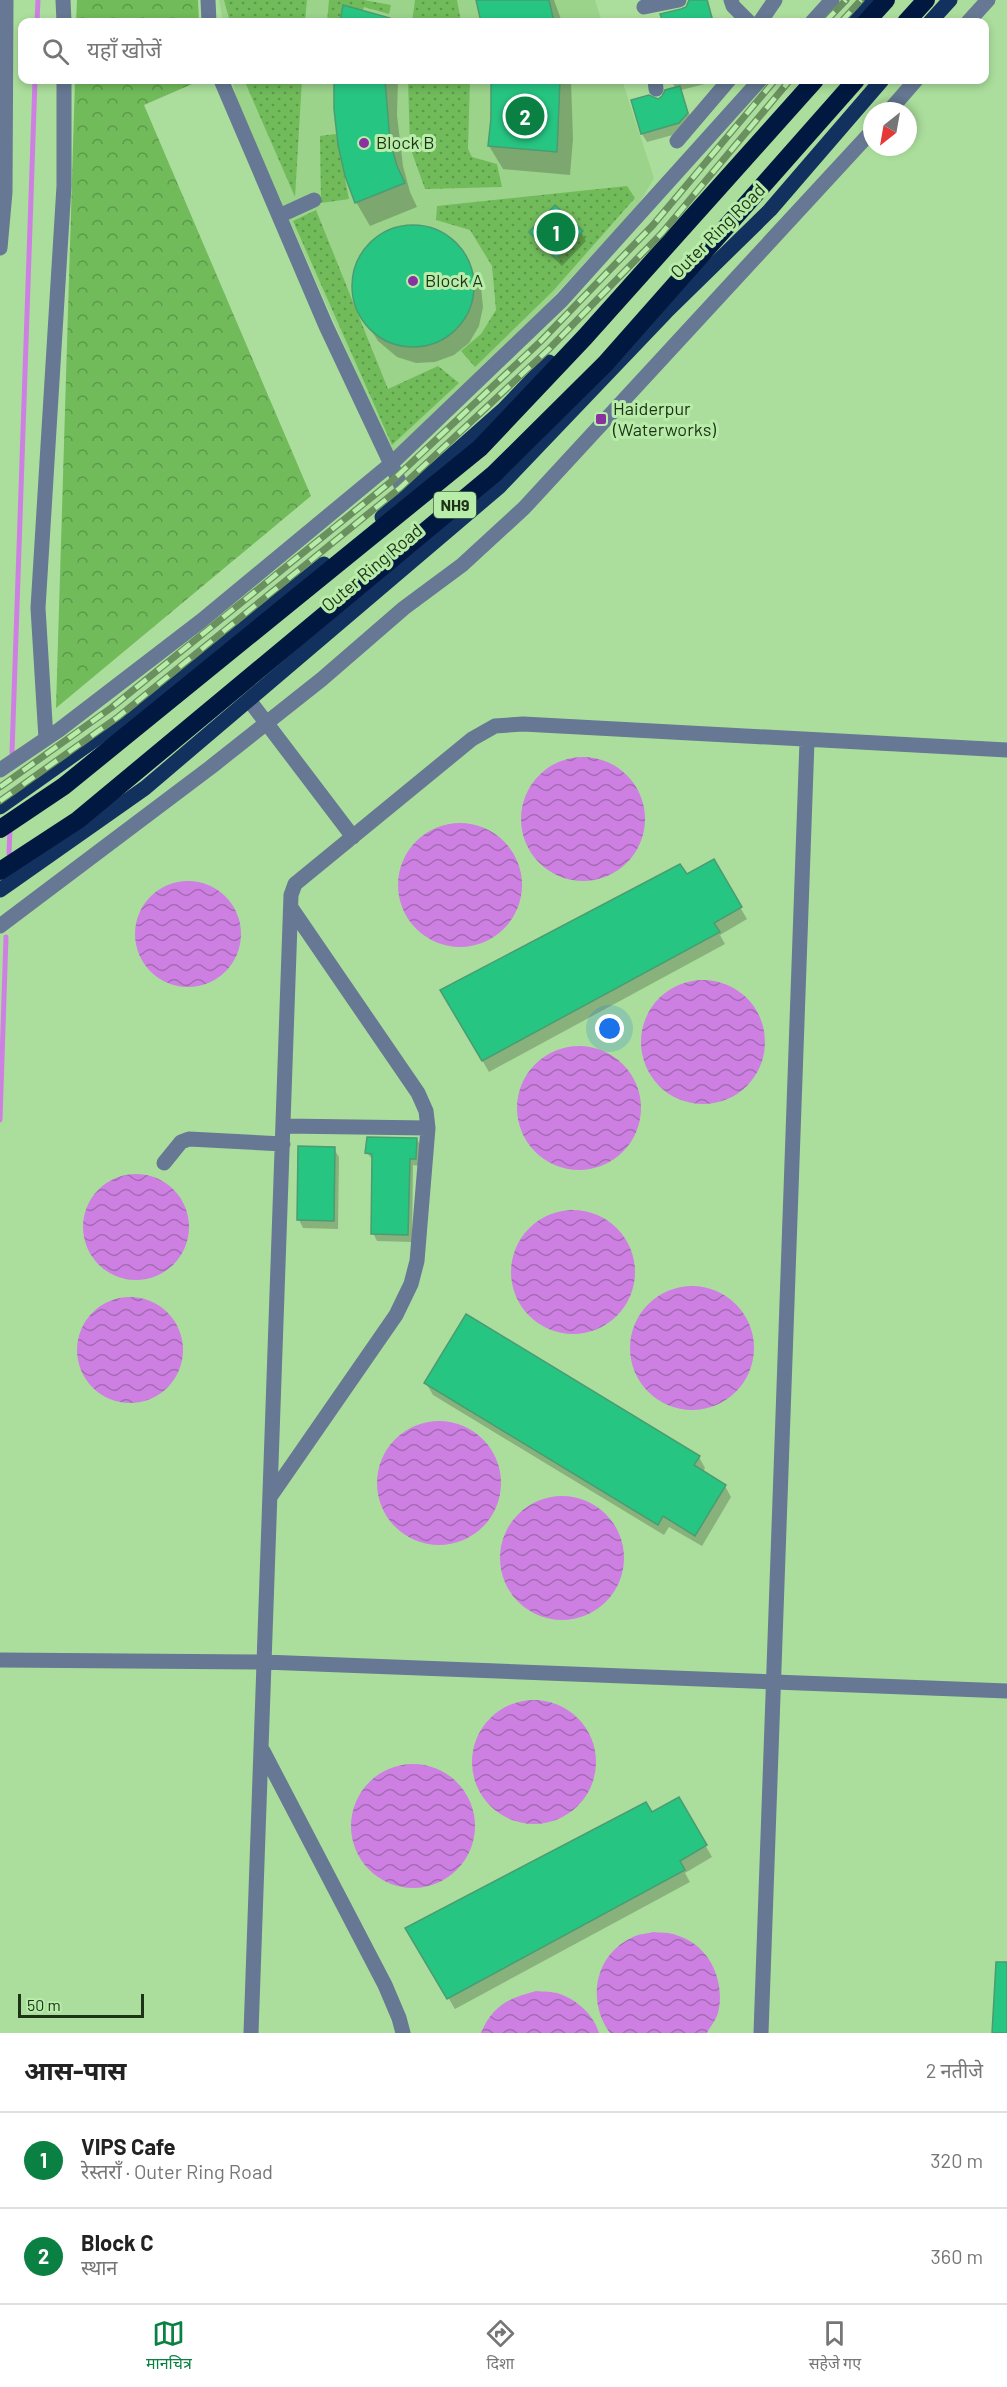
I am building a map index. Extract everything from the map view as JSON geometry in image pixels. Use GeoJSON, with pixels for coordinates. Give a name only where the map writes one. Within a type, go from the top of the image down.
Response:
{"type":"FeatureCollection","features":[{"type":"Feature","properties":{"kind":"highway"},"geometry":{"type":"LineString","coordinates":[[910,18],[926,0]]}},
{"type":"Feature","properties":{"kind":"highway"},"geometry":{"type":"LineString","coordinates":[[867,18],[873,1]]}},
{"type":"Feature","properties":{"kind":"highway","name":"Outer Ring Road"},"geometry":{"type":"LineString","coordinates":[[0,830],[64,786],[480,448],[585,337],[811,84]]}},
{"type":"Feature","properties":{"kind":"highway","name":"Outer Ring Road"},"geometry":{"type":"LineString","coordinates":[[0,871],[78,820],[494,474],[605,364],[852,84]]}},
{"type":"Feature","properties":{"kind":"main road"},"geometry":{"type":"LineString","coordinates":[[934,18],[950,0]]}},
{"type":"Feature","properties":{"kind":"main road"},"geometry":{"type":"LineString","coordinates":[[857,18],[873,1]]}},
{"type":"Feature","properties":{"kind":"main road","name":"Outer Ring Road"},"geometry":{"type":"LineString","coordinates":[[0,807],[141,707],[376,523],[505,408],[596,314],[800,84]]}},
{"type":"Feature","properties":{"kind":"main road","name":"Outer Ring Road"},"geometry":{"type":"LineString","coordinates":[[0,890],[145,788],[499,487],[666,312],[770,210],[879,84]]}},
{"type":"Feature","properties":{"kind":"street"},"geometry":{"type":"LineString","coordinates":[[0,248],[5,192],[6,0]]}},
{"type":"Feature","properties":{"kind":"street"},"geometry":{"type":"LineString","coordinates":[[63,0],[64,18]]}},
{"type":"Feature","properties":{"kind":"street"},"geometry":{"type":"LineString","coordinates":[[208,0],[209,18]]}},
{"type":"Feature","properties":{"kind":"street"},"geometry":{"type":"LineString","coordinates":[[643,10],[679,0]]}},
{"type":"Feature","properties":{"kind":"street"},"geometry":{"type":"LineString","coordinates":[[731,0],[733,6],[745,18]]}},
{"type":"Feature","properties":{"kind":"street"},"geometry":{"type":"LineString","coordinates":[[763,18],[775,0]]}},
{"type":"Feature","properties":{"kind":"street"},"geometry":{"type":"LineString","coordinates":[[816,18],[832,0]]}},
{"type":"Feature","properties":{"kind":"street"},"geometry":{"type":"LineString","coordinates":[[972,18],[988,0]]}},
{"type":"Feature","properties":{"kind":"street"},"geometry":{"type":"LineString","coordinates":[[46,739],[38,608],[64,186],[64,84]]}},
{"type":"Feature","properties":{"kind":"street"},"geometry":{"type":"LineString","coordinates":[[223,84],[326,326],[406,496]]}},
{"type":"Feature","properties":{"kind":"street"},"geometry":{"type":"LineString","coordinates":[[677,141],[726,84]]}},
{"type":"Feature","properties":{"kind":"street"},"geometry":{"type":"LineString","coordinates":[[0,770],[46,739],[201,621],[392,463],[562,300],[756,84]]}},
{"type":"Feature","properties":{"kind":"street"},"geometry":{"type":"LineString","coordinates":[[897,102],[913,84]]}},
{"type":"Feature","properties":{"kind":"street"},"geometry":{"type":"LineString","coordinates":[[0,926],[267,723],[404,608],[462,565],[524,508],[863,141]]}},
{"type":"Feature","properties":{"kind":"street"},"geometry":{"type":"LineString","coordinates":[[279,216],[314,200]]}},
{"type":"Feature","properties":{"kind":"street"},"geometry":{"type":"LineString","coordinates":[[249,700],[353,837]]}},
{"type":"Feature","properties":{"kind":"street"},"geometry":{"type":"LineString","coordinates":[[251,2033],[291,895],[296,884],[472,739],[495,726],[523,724],[1007,750]]}},
{"type":"Feature","properties":{"kind":"street"},"geometry":{"type":"LineString","coordinates":[[761,2033],[807,741]]}},
{"type":"Feature","properties":{"kind":"street"},"geometry":{"type":"LineString","coordinates":[[270,1497],[396,1315],[411,1284],[417,1261],[428,1128],[426,1111],[418,1093],[292,909]]}},
{"type":"Feature","properties":{"kind":"street"},"geometry":{"type":"LineString","coordinates":[[284,1126],[428,1128]]}},
{"type":"Feature","properties":{"kind":"street"},"geometry":{"type":"LineString","coordinates":[[164,1163],[181,1142],[189,1139],[283,1144]]}},
{"type":"Feature","properties":{"kind":"street"},"geometry":{"type":"LineString","coordinates":[[0,1660],[264,1662],[1007,1691]]}},
{"type":"Feature","properties":{"kind":"street"},"geometry":{"type":"LineString","coordinates":[[261,1749],[385,1985],[403,2033]]}},
{"type":"Feature","properties":{"kind":"shaded area"},"geometry":{"type":"Polygon","coordinates":[[[219,0],[595,0],[601,18],[222,18],[219,0]]]}},
{"type":"Feature","properties":{"kind":"shaded area"},"geometry":{"type":"Polygon","coordinates":[[[234,84],[623,84],[654,178],[637,207],[542,309],[393,456],[236,99],[234,84]]]}},
{"type":"Feature","properties":{"kind":"green space"},"geometry":{"type":"Polygon","coordinates":[[[77,0],[198,0],[199,18],[76,18],[77,0]]]}},
{"type":"Feature","properties":{"kind":"green space"},"geometry":{"type":"Polygon","coordinates":[[[224,0],[307,0],[305,18],[229,18],[224,0]]]}},
{"type":"Feature","properties":{"kind":"green space"},"geometry":{"type":"Polygon","coordinates":[[[329,0],[364,0],[391,5],[389,14],[364,7],[361,15],[343,12],[342,18],[327,18],[329,0]]]}},
{"type":"Feature","properties":{"kind":"green space"},"geometry":{"type":"Polygon","coordinates":[[[415,0],[457,0],[460,18],[413,18],[415,0]]]}},
{"type":"Feature","properties":{"kind":"green space"},"geometry":{"type":"Polygon","coordinates":[[[75,84],[192,84],[144,105],[311,496],[56,708],[75,84]]]}},
{"type":"Feature","properties":{"kind":"green space"},"geometry":{"type":"Polygon","coordinates":[[[246,84],[302,84],[295,197],[246,84]]]}},
{"type":"Feature","properties":{"kind":"green space"},"geometry":{"type":"Polygon","coordinates":[[[408,84],[470,84],[468,149],[472,157],[497,164],[502,187],[425,189],[410,147],[408,84]]]}},
{"type":"Feature","properties":{"kind":"green space"},"geometry":{"type":"Polygon","coordinates":[[[336,134],[349,199],[321,203],[320,136],[336,134]]]}},
{"type":"Feature","properties":{"kind":"green space"},"geometry":{"type":"Polygon","coordinates":[[[627,186],[635,198],[553,291],[475,367],[461,351],[481,334],[496,310],[492,266],[470,230],[436,220],[437,206],[627,186]]]}},
{"type":"Feature","properties":{"kind":"green space"},"geometry":{"type":"Polygon","coordinates":[[[316,210],[388,389],[438,366],[459,383],[392,445],[293,221],[316,210]]]}},
{"type":"Feature","properties":{"kind":"water"},"geometry":{"type":"Polygon","coordinates":[[[583,757],[607,762],[627,775],[640,795],[645,819],[640,843],[627,863],[607,876],[583,881],[559,876],[539,863],[526,843],[521,819],[526,795],[539,775],[559,762],[583,757]]]}},
{"type":"Feature","properties":{"kind":"water"},"geometry":{"type":"Polygon","coordinates":[[[460,823],[484,828],[504,841],[517,861],[522,885],[517,909],[504,929],[484,942],[460,947],[436,942],[416,929],[403,909],[398,885],[403,861],[416,841],[436,828],[460,823]]]}},
{"type":"Feature","properties":{"kind":"water"},"geometry":{"type":"Polygon","coordinates":[[[188,881],[208,885],[225,897],[237,914],[241,934],[237,954],[225,971],[208,983],[188,987],[168,983],[151,971],[139,954],[135,934],[139,914],[151,897],[168,885],[188,881]]]}},
{"type":"Feature","properties":{"kind":"water"},"geometry":{"type":"Polygon","coordinates":[[[703,980],[727,985],[747,998],[760,1018],[765,1042],[760,1066],[747,1086],[727,1099],[703,1104],[679,1099],[659,1086],[646,1066],[641,1042],[646,1018],[659,998],[679,985],[703,980]]]}},
{"type":"Feature","properties":{"kind":"water"},"geometry":{"type":"Polygon","coordinates":[[[579,1046],[603,1051],[623,1064],[636,1084],[641,1108],[636,1132],[623,1152],[603,1165],[579,1170],[555,1165],[535,1152],[522,1132],[517,1108],[522,1084],[535,1064],[555,1051],[579,1046]]]}},
{"type":"Feature","properties":{"kind":"water"},"geometry":{"type":"Polygon","coordinates":[[[136,1174],[156,1178],[173,1190],[185,1207],[189,1227],[185,1247],[173,1264],[156,1276],[136,1280],[116,1276],[99,1264],[87,1247],[83,1227],[87,1207],[99,1190],[116,1178],[136,1174]]]}},
{"type":"Feature","properties":{"kind":"water"},"geometry":{"type":"Polygon","coordinates":[[[573,1210],[597,1215],[617,1228],[630,1248],[635,1272],[630,1296],[617,1316],[597,1329],[573,1334],[549,1329],[529,1316],[516,1296],[511,1272],[516,1248],[529,1228],[549,1215],[573,1210]]]}},
{"type":"Feature","properties":{"kind":"water"},"geometry":{"type":"Polygon","coordinates":[[[692,1286],[716,1291],[736,1304],[749,1324],[754,1348],[749,1372],[736,1392],[716,1405],[692,1410],[668,1405],[648,1392],[635,1372],[630,1348],[635,1324],[648,1304],[668,1291],[692,1286]]]}},
{"type":"Feature","properties":{"kind":"water"},"geometry":{"type":"Polygon","coordinates":[[[130,1297],[150,1301],[167,1313],[179,1330],[183,1350],[179,1370],[167,1387],[150,1399],[130,1403],[110,1399],[93,1387],[81,1370],[77,1350],[81,1330],[93,1313],[110,1301],[130,1297]]]}},
{"type":"Feature","properties":{"kind":"water"},"geometry":{"type":"Polygon","coordinates":[[[439,1421],[463,1426],[483,1439],[496,1459],[501,1483],[496,1507],[483,1527],[463,1540],[439,1545],[415,1540],[395,1527],[382,1507],[377,1483],[382,1459],[395,1439],[415,1426],[439,1421]]]}},
{"type":"Feature","properties":{"kind":"water"},"geometry":{"type":"Polygon","coordinates":[[[562,1496],[586,1501],[606,1514],[619,1534],[624,1558],[619,1582],[606,1602],[586,1615],[562,1620],[538,1615],[518,1602],[505,1582],[500,1558],[505,1534],[518,1514],[538,1501],[562,1496]]]}},
{"type":"Feature","properties":{"kind":"water"},"geometry":{"type":"Polygon","coordinates":[[[534,1700],[558,1705],[578,1718],[591,1738],[596,1762],[591,1786],[578,1806],[558,1819],[534,1824],[510,1819],[490,1806],[477,1786],[472,1762],[477,1738],[490,1718],[510,1705],[534,1700]]]}},
{"type":"Feature","properties":{"kind":"water"},"geometry":{"type":"Polygon","coordinates":[[[413,1764],[437,1769],[457,1782],[470,1802],[475,1826],[470,1850],[457,1870],[437,1883],[413,1888],[389,1883],[369,1870],[356,1850],[351,1826],[356,1802],[369,1782],[389,1769],[413,1764]]]}},
{"type":"Feature","properties":{"kind":"water"},"geometry":{"type":"Polygon","coordinates":[[[653,1932],[671,1933],[688,1940],[698,1946],[712,1965],[717,1977],[720,2001],[717,2016],[707,2033],[610,2033],[603,2021],[598,2008],[597,1994],[602,1968],[619,1946],[633,1937],[653,1932]]]}},
{"type":"Feature","properties":{"kind":"water"},"geometry":{"type":"Polygon","coordinates":[[[536,1991],[557,1993],[573,2000],[589,2014],[599,2033],[481,2033],[490,2016],[503,2004],[536,1991]]]}},
{"type":"Feature","properties":{"kind":"building"},"geometry":{"type":"Polygon","coordinates":[[[476,0],[549,0],[553,18],[480,18],[476,0]]]}},
{"type":"Feature","properties":{"kind":"building"},"geometry":{"type":"Polygon","coordinates":[[[689,0],[707,0],[712,18],[662,18],[660,14],[686,7],[689,0]]]}},
{"type":"Feature","properties":{"kind":"building"},"geometry":{"type":"Polygon","coordinates":[[[343,5],[390,18],[341,18],[343,5]]]}},
{"type":"Feature","properties":{"kind":"building","name":"Block B"},"geometry":{"type":"Polygon","coordinates":[[[334,84],[385,84],[390,141],[397,166],[405,183],[355,203],[345,176],[338,145],[334,84]]]}},
{"type":"Feature","properties":{"kind":"building"},"geometry":{"type":"Polygon","coordinates":[[[491,84],[560,84],[557,152],[488,146],[491,84]]]}},
{"type":"Feature","properties":{"kind":"building"},"geometry":{"type":"Polygon","coordinates":[[[680,86],[688,113],[679,123],[641,134],[631,100],[649,95],[658,99],[665,90],[680,86]]]}},
{"type":"Feature","properties":{"kind":"building"},"geometry":{"type":"Polygon","coordinates":[[[555,205],[583,231],[556,258],[529,232],[555,205]]]}},
{"type":"Feature","properties":{"kind":"building","name":"Block A"},"geometry":{"type":"Polygon","coordinates":[[[413,225],[436,230],[456,243],[469,263],[474,286],[469,309],[456,329],[436,342],[413,347],[390,342],[370,329],[357,309],[352,286],[357,263],[370,243],[390,230],[413,225]]]}},
{"type":"Feature","properties":{"kind":"building"},"geometry":{"type":"Polygon","coordinates":[[[714,859],[742,907],[714,923],[720,932],[482,1061],[440,990],[680,864],[687,874],[714,859]]]}},
{"type":"Feature","properties":{"kind":"building"},"geometry":{"type":"Polygon","coordinates":[[[367,1137],[417,1138],[416,1159],[410,1159],[408,1235],[371,1234],[372,1154],[365,1153],[367,1137]]]}},
{"type":"Feature","properties":{"kind":"building"},"geometry":{"type":"Polygon","coordinates":[[[298,1146],[335,1147],[334,1221],[297,1220],[298,1146]]]}},
{"type":"Feature","properties":{"kind":"building"},"geometry":{"type":"Polygon","coordinates":[[[466,1314],[700,1456],[694,1465],[726,1485],[695,1536],[663,1516],[658,1525],[424,1383],[466,1314]]]}},
{"type":"Feature","properties":{"kind":"building"},"geometry":{"type":"Polygon","coordinates":[[[679,1797],[707,1845],[680,1861],[685,1870],[447,1999],[405,1928],[646,1802],[652,1812],[679,1797]]]}},
{"type":"Feature","properties":{"kind":"building"},"geometry":{"type":"Polygon","coordinates":[[[996,1962],[1007,1962],[1007,2033],[992,2033],[996,1962]]]}},
{"type":"Feature","properties":{"kind":"waterway"},"geometry":{"type":"LineString","coordinates":[[37,18],[38,0]]}},
{"type":"Feature","properties":{"kind":"waterway"},"geometry":{"type":"LineString","coordinates":[[12,753],[35,84]]}},
{"type":"Feature","properties":{"kind":"waterway"},"geometry":{"type":"LineString","coordinates":[[9,854],[10,828]]}},
{"type":"Feature","properties":{"kind":"waterway"},"geometry":{"type":"LineString","coordinates":[[0,1120],[6,937]]}},
{"type":"Feature","properties":{"kind":"railway"},"geometry":{"type":"LineString","coordinates":[[829,18],[846,0]]}},
{"type":"Feature","properties":{"kind":"railway"},"geometry":{"type":"LineString","coordinates":[[845,18],[861,0]]}},
{"type":"Feature","properties":{"kind":"railway"},"geometry":{"type":"LineString","coordinates":[[0,787],[111,708],[393,480],[541,341],[653,225],[772,84]]}},
{"type":"Feature","properties":{"kind":"railway"},"geometry":{"type":"LineString","coordinates":[[0,801],[118,717],[400,488],[549,349],[662,233],[787,84]]}},
{"type":"Feature","properties":{"kind":"place","name":"Block C"},"geometry":{"type":"Point","coordinates":[525,116]}},
{"type":"Feature","properties":{"kind":"place","name":"Block B"},"geometry":{"type":"Point","coordinates":[364,143]}},
{"type":"Feature","properties":{"kind":"place","name":"VIPS Cafe"},"geometry":{"type":"Point","coordinates":[556,232]}},
{"type":"Feature","properties":{"kind":"place","name":"Block A"},"geometry":{"type":"Point","coordinates":[413,281]}},
{"type":"Feature","properties":{"kind":"place","name":"Haiderpur (Waterworks)"},"geometry":{"type":"Point","coordinates":[601,419]}}]}
